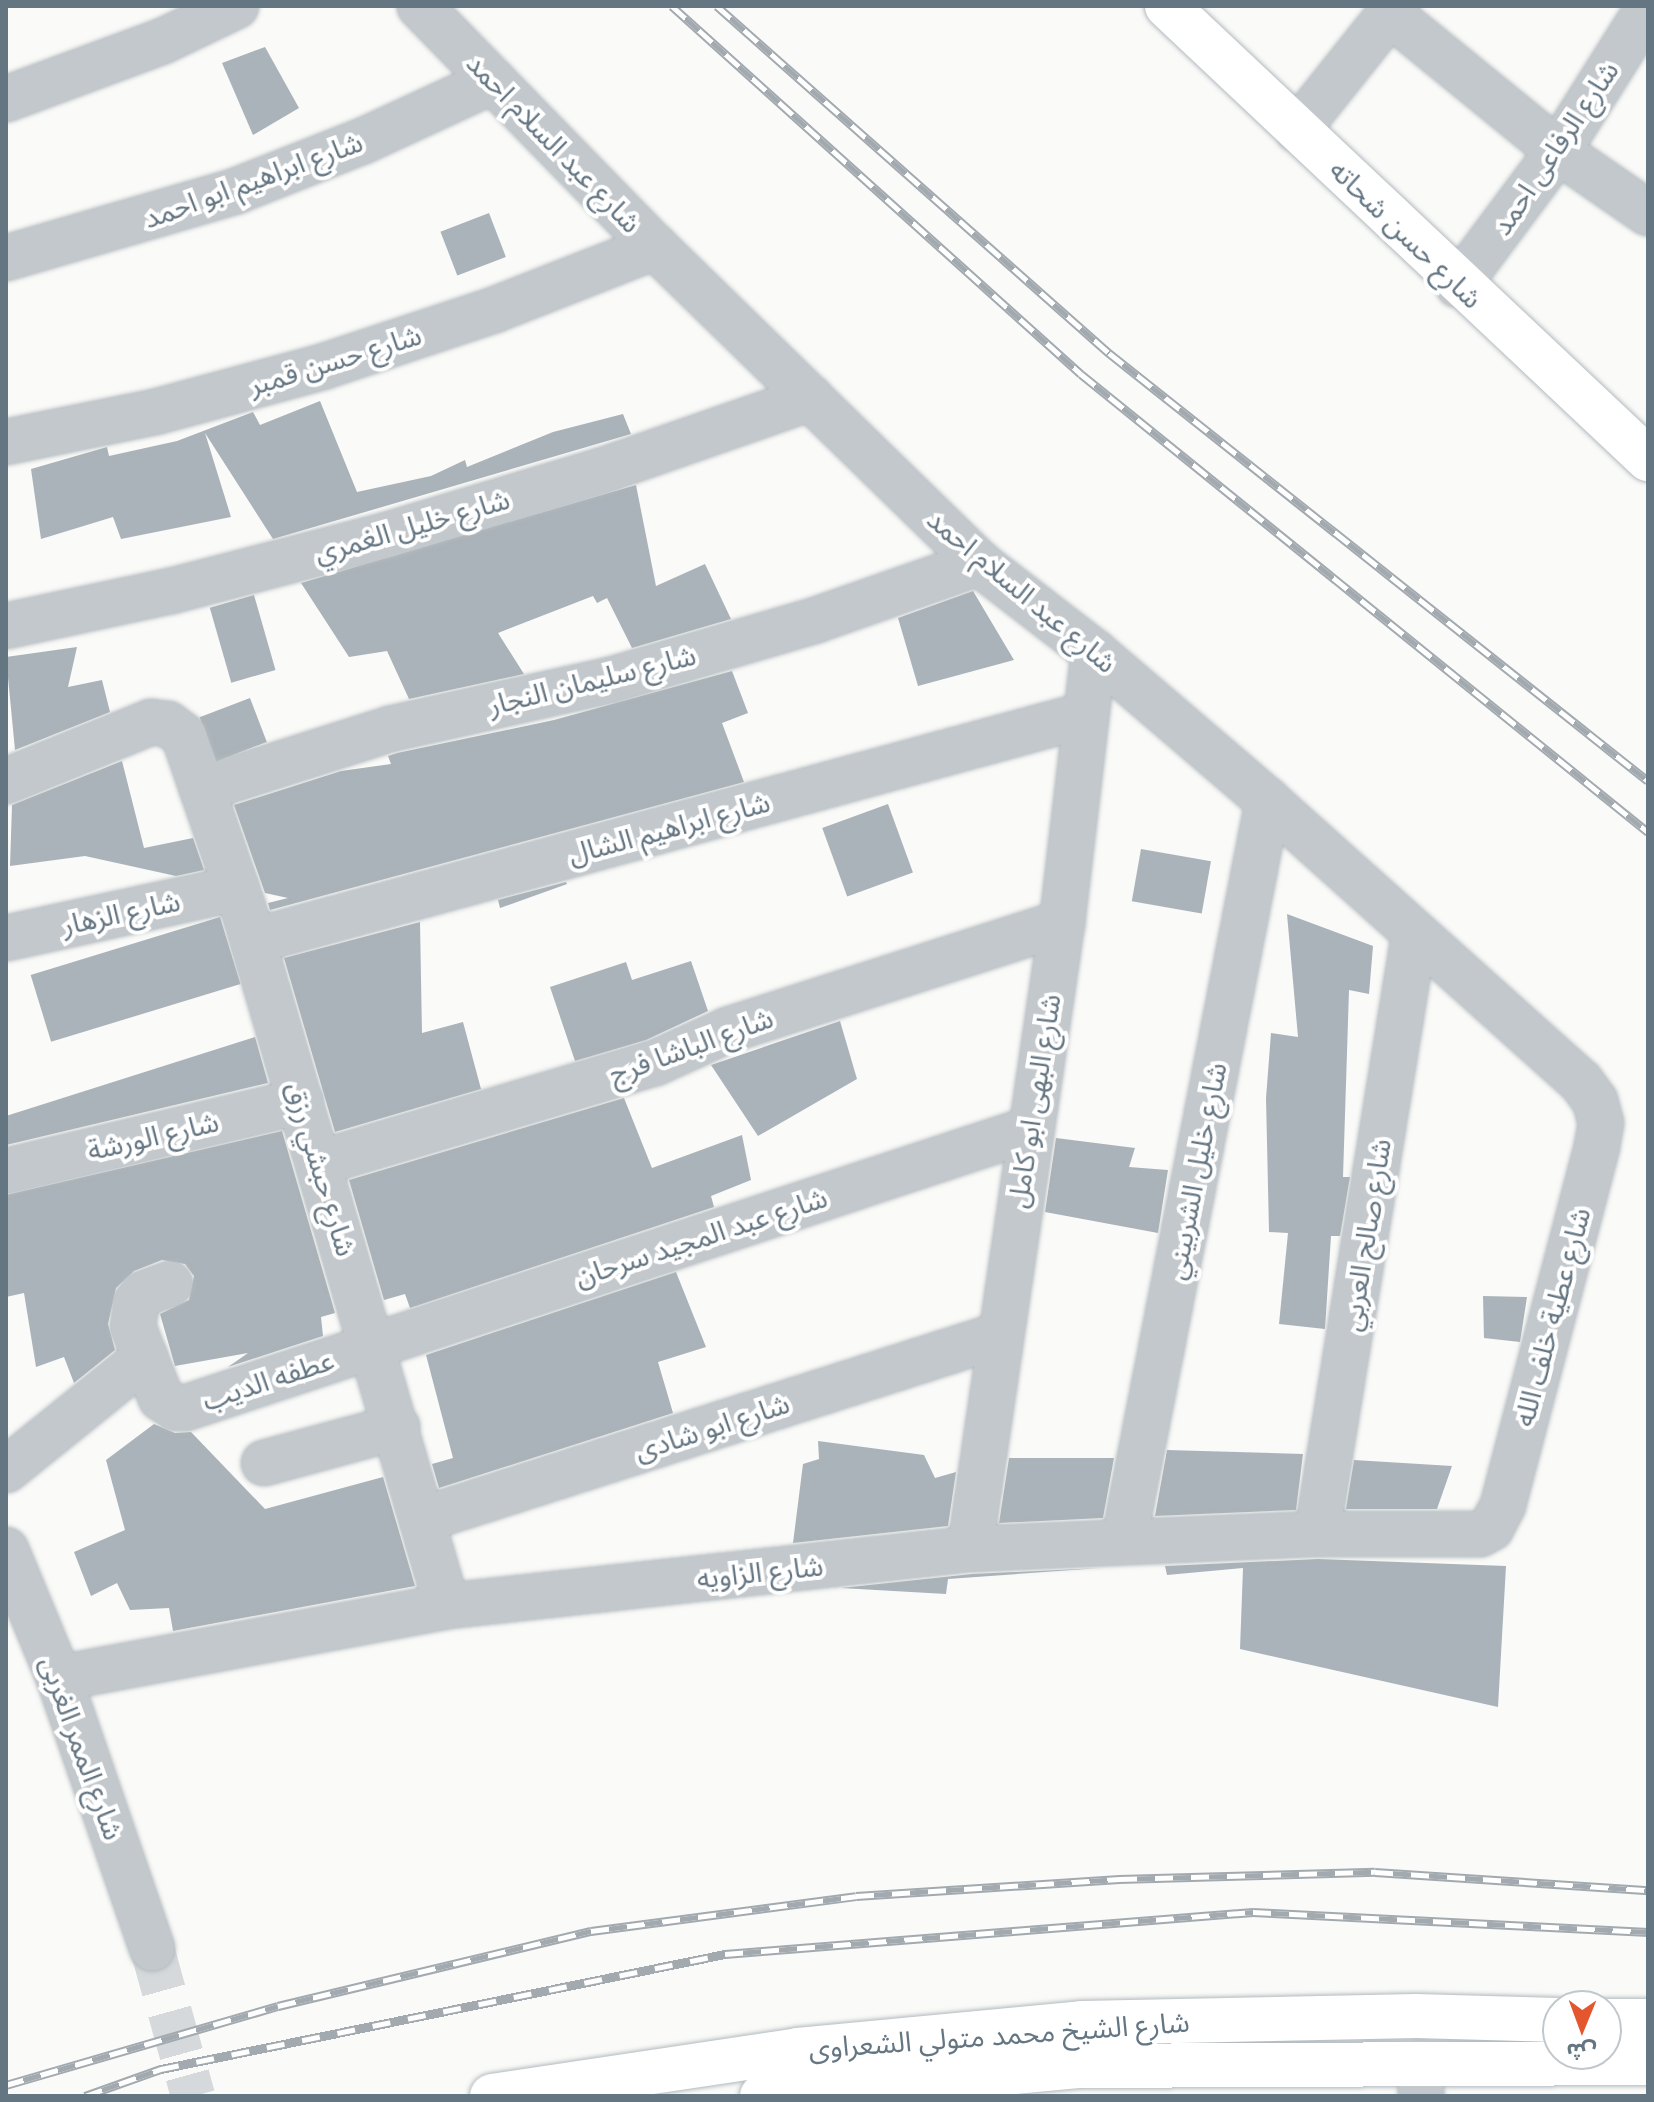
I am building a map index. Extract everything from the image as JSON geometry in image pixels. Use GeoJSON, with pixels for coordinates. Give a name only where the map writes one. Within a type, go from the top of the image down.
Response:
{"type":"FeatureCollection","features":[{"type":"Feature","properties":{"kind":"street"},"geometry":{"type":"LineString","coordinates":[[6,99],[163,41],[236,6]]}},
{"type":"Feature","properties":{"kind":"street","name":"شارع عبد السلام احمد"},"geometry":{"type":"LineString","coordinates":[[420,6],[655,247],[979,563],[1094,652],[1268,801],[1414,936],[1581,1082]]}},
{"type":"Feature","properties":{"kind":"street","name":"شارع حسن شحاته"},"geometry":{"type":"LineString","coordinates":[[1167,6],[1458,285],[1648,459]]}},
{"type":"Feature","properties":{"kind":"street"},"geometry":{"type":"LineString","coordinates":[[1297,130],[1393,10],[1558,151],[1648,213]]}},
{"type":"Feature","properties":{"kind":"street","name":"شارع الرفاعى احمد"},"geometry":{"type":"LineString","coordinates":[[1458,285],[1558,151],[1641,13]]}},
{"type":"Feature","properties":{"kind":"street","name":"شارع ابراهيم ابو احمد"},"geometry":{"type":"LineString","coordinates":[[6,258],[236,191],[363,141],[493,81]]}},
{"type":"Feature","properties":{"kind":"street","name":"شارع حسن قمبر"},"geometry":{"type":"LineString","coordinates":[[6,442],[155,412],[325,366],[494,310],[655,247]]}},
{"type":"Feature","properties":{"kind":"street","name":"شارع خليل الغمري"},"geometry":{"type":"LineString","coordinates":[[6,626],[171,591],[387,535],[601,471],[811,398]]}},
{"type":"Feature","properties":{"kind":"street","name":"شارع سليمان النجار"},"geometry":{"type":"LineString","coordinates":[[202,789],[390,729],[626,675],[816,620],[979,563]]}},
{"type":"Feature","properties":{"kind":"street","name":"شارع البهى ابو كامل"},"geometry":{"type":"LineString","coordinates":[[970,1549],[1028,1130],[1062,923],[1094,652]]}},
{"type":"Feature","properties":{"kind":"street","name":"شارع ابراهيم الشال"},"geometry":{"type":"LineString","coordinates":[[253,941],[1085,715]]}},
{"type":"Feature","properties":{"kind":"street","name":"شارع حبشي رزق"},"geometry":{"type":"LineString","coordinates":[[6,781],[151,722],[168,724],[184,736],[237,888],[374,1345],[447,1606]]}},
{"type":"Feature","properties":{"kind":"street","name":"شارع خليل الشربيني"},"geometry":{"type":"LineString","coordinates":[[1124,1540],[1268,801]]}},
{"type":"Feature","properties":{"kind":"street","name":"شارع الزهار"},"geometry":{"type":"LineString","coordinates":[[6,938],[237,888]]}},
{"type":"Feature","properties":{"kind":"street","name":"شارع الباشا فرج"},"geometry":{"type":"LineString","coordinates":[[319,1163],[655,1063],[728,1030],[1062,923]]}},
{"type":"Feature","properties":{"kind":"street","name":"شارع صالح العربي"},"geometry":{"type":"LineString","coordinates":[[1317,1534],[1414,936]]}},
{"type":"Feature","properties":{"kind":"street","name":"شارع عطية خلف الله"},"geometry":{"type":"LineString","coordinates":[[1467,1536],[1480,1534],[1499,1518],[1597,1146],[1601,1123],[1595,1101],[1581,1082]]}},
{"type":"Feature","properties":{"kind":"street","name":"شارع الورشة"},"geometry":{"type":"LineString","coordinates":[[6,1171],[301,1101]]}},
{"type":"Feature","properties":{"kind":"street","name":"شارع عبد المجيد سرحان"},"geometry":{"type":"LineString","coordinates":[[374,1345],[1028,1130]]}},
{"type":"Feature","properties":{"kind":"street","name":"عطفه الديب"},"geometry":{"type":"LineString","coordinates":[[170,1284],[143,1294],[136,1303],[133,1327],[161,1398],[176,1408],[374,1345]]}},
{"type":"Feature","properties":{"kind":"street","name":"شارع ابو شادى"},"geometry":{"type":"LineString","coordinates":[[424,1519],[1000,1335]]}},
{"type":"Feature","properties":{"kind":"street"},"geometry":{"type":"LineString","coordinates":[[6,1470],[145,1358]]}},
{"type":"Feature","properties":{"kind":"street"},"geometry":{"type":"LineString","coordinates":[[264,1463],[397,1427]]}},
{"type":"Feature","properties":{"kind":"street","name":"شارع الزاويه"},"geometry":{"type":"LineString","coordinates":[[59,1678],[447,1606],[970,1549],[1317,1534],[1467,1536]]}},
{"type":"Feature","properties":{"kind":"street","name":"شارع الممر الغربى"},"geometry":{"type":"LineString","coordinates":[[6,1550],[59,1678],[152,1948]]}},
{"type":"Feature","properties":{"kind":"street","name":"شارع الشيخ محمد متولي الشعراوى"},"geometry":{"type":"LineString","coordinates":[[492,2096],[798,2050],[1082,2023],[1416,2016],[1542,2020]]}},
{"type":"Feature","properties":{"kind":"street"},"geometry":{"type":"LineString","coordinates":[[1622,2021],[1648,2021]]}},
{"type":"Feature","properties":{"kind":"street","name":"شارع الشيخ محمد متولي الشعراوى"},"geometry":{"type":"LineString","coordinates":[[762,2096],[1077,2066],[1420,2080],[1648,2063]]}},
{"type":"Feature","properties":{"kind":"building"},"geometry":{"type":"Polygon","coordinates":[[[265,47],[299,108],[253,135],[222,63],[265,47]]]}},
{"type":"Feature","properties":{"kind":"building"},"geometry":{"type":"Polygon","coordinates":[[[489,213],[506,257],[457,276],[440,232],[489,213]]]}},
{"type":"Feature","properties":{"kind":"building"},"geometry":{"type":"Polygon","coordinates":[[[320,401],[357,492],[431,476],[465,460],[467,467],[553,432],[623,414],[631,434],[273,539],[205,433],[231,517],[121,539],[113,517],[41,539],[31,469],[107,447],[109,456],[177,441],[253,412],[260,425],[320,401]]]}},
{"type":"Feature","properties":{"kind":"building"},"geometry":{"type":"Polygon","coordinates":[[[636,485],[656,586],[705,564],[731,619],[632,648],[607,598],[597,603],[593,596],[498,633],[524,674],[409,699],[387,651],[349,657],[301,583],[636,485]]]}},
{"type":"Feature","properties":{"kind":"building"},"geometry":{"type":"Polygon","coordinates":[[[973,591],[1014,660],[918,686],[898,618],[973,591]]]}},
{"type":"Feature","properties":{"kind":"building"},"geometry":{"type":"Polygon","coordinates":[[[254,595],[275,670],[231,683],[210,608],[254,595]]]}},
{"type":"Feature","properties":{"kind":"building"},"geometry":{"type":"Polygon","coordinates":[[[77,647],[68,687],[102,680],[110,712],[15,750],[6,657],[77,647]]]}},
{"type":"Feature","properties":{"kind":"building"},"geometry":{"type":"Polygon","coordinates":[[[732,671],[748,713],[722,723],[744,782],[270,910],[268,903],[288,898],[265,893],[234,805],[341,771],[391,764],[388,756],[397,753],[554,720],[732,671]]]}},
{"type":"Feature","properties":{"kind":"building"},"geometry":{"type":"Polygon","coordinates":[[[250,698],[267,742],[216,761],[200,717],[250,698]]]}},
{"type":"Feature","properties":{"kind":"building"},"geometry":{"type":"Polygon","coordinates":[[[122,761],[144,848],[193,838],[204,870],[176,876],[85,856],[10,866],[12,805],[122,761]]]}},
{"type":"Feature","properties":{"kind":"building"},"geometry":{"type":"Polygon","coordinates":[[[888,804],[913,873],[847,897],[822,828],[888,804]]]}},
{"type":"Feature","properties":{"kind":"building"},"geometry":{"type":"Polygon","coordinates":[[[1141,849],[1211,861],[1202,914],[1132,901],[1141,849]]]}},
{"type":"Feature","properties":{"kind":"building"},"geometry":{"type":"Polygon","coordinates":[[[567,884],[500,908],[498,900],[567,884]]]}},
{"type":"Feature","properties":{"kind":"building"},"geometry":{"type":"Polygon","coordinates":[[[1287,914],[1373,946],[1369,994],[1349,990],[1343,1177],[1350,1177],[1340,1236],[1331,1236],[1325,1329],[1279,1324],[1288,1233],[1269,1232],[1266,1098],[1271,1033],[1298,1037],[1287,914]]]}},
{"type":"Feature","properties":{"kind":"building"},"geometry":{"type":"Polygon","coordinates":[[[220,917],[240,984],[51,1042],[31,975],[220,917]]]}},
{"type":"Feature","properties":{"kind":"building"},"geometry":{"type":"Polygon","coordinates":[[[420,922],[422,1033],[463,1022],[481,1089],[335,1132],[284,958],[420,922]]]}},
{"type":"Feature","properties":{"kind":"building"},"geometry":{"type":"Polygon","coordinates":[[[691,961],[708,1011],[646,1040],[575,1061],[550,987],[626,962],[632,980],[691,961]]]}},
{"type":"Feature","properties":{"kind":"building"},"geometry":{"type":"Polygon","coordinates":[[[840,1021],[857,1079],[758,1136],[711,1065],[840,1021]]]}},
{"type":"Feature","properties":{"kind":"building"},"geometry":{"type":"Polygon","coordinates":[[[255,1037],[268,1083],[6,1145],[6,1116],[255,1037]]]}},
{"type":"Feature","properties":{"kind":"building"},"geometry":{"type":"Polygon","coordinates":[[[624,1098],[652,1168],[742,1135],[751,1180],[711,1196],[714,1207],[410,1308],[405,1294],[384,1300],[349,1180],[624,1098]]]}},
{"type":"Feature","properties":{"kind":"building"},"geometry":{"type":"Polygon","coordinates":[[[282,1131],[335,1313],[321,1317],[323,1336],[228,1367],[248,1353],[175,1366],[160,1314],[189,1300],[194,1276],[185,1264],[162,1260],[134,1271],[116,1288],[108,1324],[115,1350],[74,1383],[64,1357],[36,1367],[24,1293],[6,1297],[6,1195],[282,1131]]]}},
{"type":"Feature","properties":{"kind":"building"},"geometry":{"type":"Polygon","coordinates":[[[1056,1138],[1135,1148],[1129,1167],[1168,1170],[1158,1233],[1045,1212],[1056,1138]]]}},
{"type":"Feature","properties":{"kind":"building"},"geometry":{"type":"Polygon","coordinates":[[[676,1272],[706,1347],[658,1362],[673,1413],[439,1488],[432,1464],[453,1458],[426,1355],[676,1272]]]}},
{"type":"Feature","properties":{"kind":"building"},"geometry":{"type":"Polygon","coordinates":[[[1483,1296],[1527,1297],[1520,1342],[1484,1338],[1483,1296]]]}},
{"type":"Feature","properties":{"kind":"building"},"geometry":{"type":"Polygon","coordinates":[[[154,1424],[175,1433],[191,1432],[265,1509],[383,1477],[415,1586],[173,1631],[169,1608],[130,1610],[117,1583],[91,1596],[74,1552],[125,1530],[106,1460],[154,1424]]]}},
{"type":"Feature","properties":{"kind":"building"},"geometry":{"type":"Polygon","coordinates":[[[818,1441],[924,1455],[935,1478],[956,1472],[948,1526],[793,1543],[803,1464],[819,1459],[818,1441]]]}},
{"type":"Feature","properties":{"kind":"building"},"geometry":{"type":"Polygon","coordinates":[[[1167,1450],[1303,1454],[1296,1510],[1155,1516],[1167,1450]]]}},
{"type":"Feature","properties":{"kind":"building"},"geometry":{"type":"Polygon","coordinates":[[[1009,1458],[1114,1458],[1103,1518],[999,1523],[1009,1458]]]}},
{"type":"Feature","properties":{"kind":"building"},"geometry":{"type":"Polygon","coordinates":[[[1354,1460],[1452,1466],[1437,1509],[1346,1509],[1354,1460]]]}},
{"type":"Feature","properties":{"kind":"building"},"geometry":{"type":"Polygon","coordinates":[[[1318,1559],[1506,1566],[1498,1707],[1240,1649],[1243,1568],[1167,1575],[1165,1566],[1318,1559]]]}},
{"type":"Feature","properties":{"kind":"building"},"geometry":{"type":"Polygon","coordinates":[[[1100,1568],[948,1579],[946,1594],[841,1588],[972,1574],[1100,1568]]]}},
{"type":"Feature","properties":{"kind":"tunnel"},"geometry":{"type":"LineString","coordinates":[[152,1948],[193,2096]]}},
{"type":"Feature","properties":{"kind":"railway"},"geometry":{"type":"LineString","coordinates":[[672,6],[1081,374],[1648,832]]}},
{"type":"Feature","properties":{"kind":"railway"},"geometry":{"type":"LineString","coordinates":[[717,6],[1109,353],[1648,781]]}},
{"type":"Feature","properties":{"kind":"railway"},"geometry":{"type":"LineString","coordinates":[[6,2085],[278,2006],[591,1931],[856,1896],[1119,1879],[1375,1872],[1648,1890]]}},
{"type":"Feature","properties":{"kind":"railway"},"geometry":{"type":"LineString","coordinates":[[85,2096],[161,2069],[725,1954],[1253,1912],[1648,1932]]}}]}
